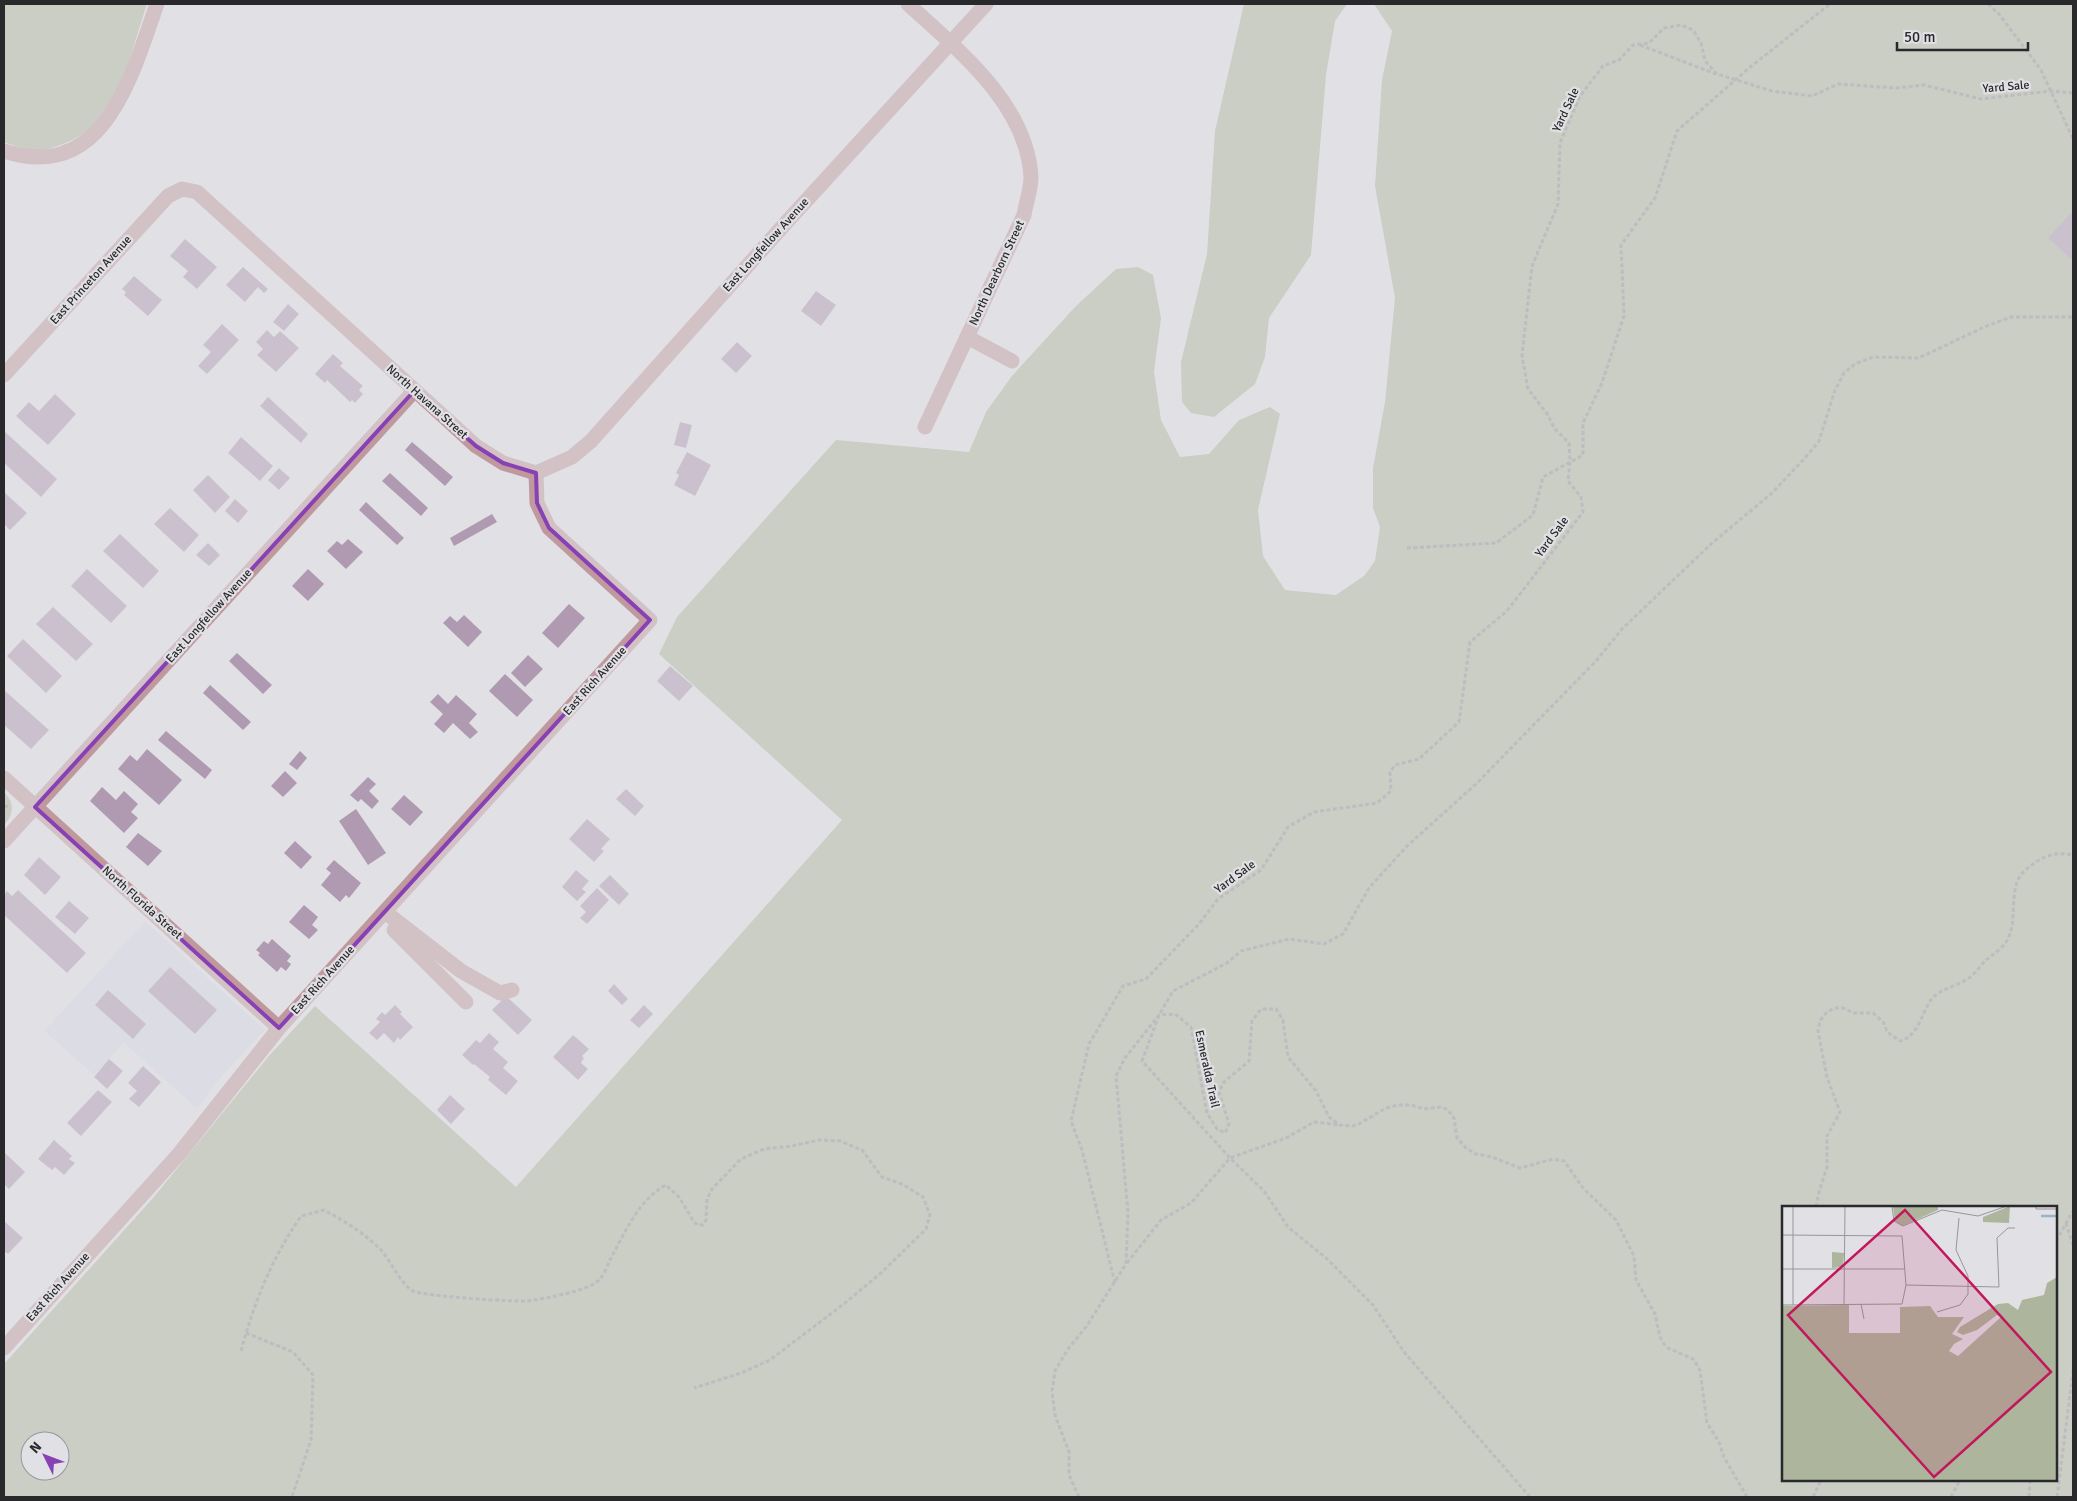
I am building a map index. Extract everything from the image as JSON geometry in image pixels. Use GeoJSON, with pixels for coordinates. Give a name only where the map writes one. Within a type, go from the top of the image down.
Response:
{"type":"FeatureCollection","features":[{"type":"Feature","properties":{"kind":"street"},"geometry":{"type":"LineString","coordinates":[[4,151],[30,156],[48,156],[80,145],[95,134],[119,104],[130,82],[157,4]]}},
{"type":"Feature","properties":{"kind":"street","name":"North Dearborn Street"},"geometry":{"type":"LineString","coordinates":[[908,4],[950,42],[997,92],[1014,120],[1026,147],[1031,179],[1024,215],[925,427]]}},
{"type":"Feature","properties":{"kind":"street","name":"East Longfellow Avenue"},"geometry":{"type":"LineString","coordinates":[[536,473],[572,457],[590,442],[986,4]]}},
{"type":"Feature","properties":{"kind":"street","name":"North Havana Street"},"geometry":{"type":"LineString","coordinates":[[182,189],[197,192],[476,446],[504,464],[536,473]]}},
{"type":"Feature","properties":{"kind":"street","name":"East Princeton Avenue"},"geometry":{"type":"LineString","coordinates":[[4,375],[168,196],[182,189]]}},
{"type":"Feature","properties":{"kind":"street"},"geometry":{"type":"LineString","coordinates":[[967,337],[1012,360]]}},
{"type":"Feature","properties":{"kind":"street","name":"East Longfellow Avenue"},"geometry":{"type":"LineString","coordinates":[[4,842],[414,391]]}},
{"type":"Feature","properties":{"kind":"street","name":"East Rich Avenue"},"geometry":{"type":"LineString","coordinates":[[4,1348],[179,1154],[280,1028],[650,620],[549,528],[537,503],[536,473]]}},
{"type":"Feature","properties":{"kind":"street","name":"North Florida Street"},"geometry":{"type":"LineString","coordinates":[[4,778],[280,1028]]}},
{"type":"Feature","properties":{"kind":"street"},"geometry":{"type":"LineString","coordinates":[[383,914],[461,971],[500,993],[512,990]]}},
{"type":"Feature","properties":{"kind":"street"},"geometry":{"type":"LineString","coordinates":[[383,914],[466,1002]]}},
{"type":"Feature","properties":{"kind":"path"},"geometry":{"type":"LineString","coordinates":[[1407,548],[1496,543],[1532,515],[1543,477],[1582,455],[1583,423],[1602,383],[1624,316],[1620,245],[1655,198],[1677,132],[1735,81],[1830,4]]}},
{"type":"Feature","properties":{"kind":"path"},"geometry":{"type":"LineString","coordinates":[[1988,4],[1999,14],[2042,70],[2073,139]]}},
{"type":"Feature","properties":{"kind":"path","name":"Yard Sale"},"geometry":{"type":"LineString","coordinates":[[1114,1282],[1082,1150],[1071,1121],[1089,1044],[1123,986],[1146,979],[1200,924],[1218,899],[1261,870],[1288,827],[1314,812],[1377,804],[1391,790],[1390,772],[1396,765],[1419,759],[1459,722],[1470,642],[1507,611],[1583,512],[1581,497],[1568,481],[1569,443],[1554,428],[1548,415],[1528,389],[1522,355],[1532,266],[1558,204],[1560,143],[1580,96],[1603,66],[1619,60],[1633,46],[1649,43],[1664,28],[1681,25],[1693,30],[1701,43],[1705,61],[1717,74],[1772,91],[1812,96],[1838,84],[1896,88],[1924,85],[1981,99],[2051,91],[2073,93]]}},
{"type":"Feature","properties":{"kind":"path"},"geometry":{"type":"LineString","coordinates":[[1640,44],[1717,74]]}},
{"type":"Feature","properties":{"kind":"path"},"geometry":{"type":"LineString","coordinates":[[1126,1264],[1128,1213],[1116,1076],[1125,1058],[1159,1015],[1173,992],[1227,963],[1241,951],[1289,939],[1324,944],[1343,934],[1369,888],[1406,847],[1476,784],[1596,660],[1622,628],[1711,544],[1772,493],[1805,458],[1819,441],[1835,390],[1844,373],[1855,364],[1874,357],[1919,358],[1984,327],[2011,317],[2073,316]]}},
{"type":"Feature","properties":{"kind":"path"},"geometry":{"type":"LineString","coordinates":[[4,806],[9,807]]}},
{"type":"Feature","properties":{"kind":"path"},"geometry":{"type":"LineString","coordinates":[[1816,1206],[1818,1192],[1827,1167],[1827,1136],[1840,1112],[1825,1068],[1818,1031],[1820,1021],[1826,1013],[1834,1008],[1843,1008],[1854,1013],[1873,1013],[1884,1023],[1888,1032],[1900,1040],[1905,1040],[1911,1036],[1931,999],[1938,992],[1968,979],[1985,961],[2002,948],[2009,938],[2016,883],[2021,874],[2043,858],[2060,852],[2073,855]]}},
{"type":"Feature","properties":{"kind":"path","name":"Esmeralda Trail"},"geometry":{"type":"LineString","coordinates":[[1159,1015],[1175,1014],[1190,1027],[1207,1113],[1217,1129],[1225,1133],[1229,1124],[1219,1092],[1224,1082],[1249,1061],[1252,1021],[1261,1009],[1276,1009],[1283,1020],[1288,1057],[1316,1091],[1329,1117],[1340,1125]]}},
{"type":"Feature","properties":{"kind":"path"},"geometry":{"type":"LineString","coordinates":[[1159,1015],[1142,1061],[1230,1158],[1264,1191],[1288,1227],[1326,1258],[1373,1305],[1404,1352],[1530,1497]]}},
{"type":"Feature","properties":{"kind":"path"},"geometry":{"type":"LineString","coordinates":[[1079,1497],[1070,1475],[1069,1452],[1055,1415],[1052,1390],[1056,1371],[1068,1349],[1086,1327],[1126,1264],[1161,1220],[1191,1203],[1230,1158],[1286,1138],[1314,1122],[1340,1125],[1359,1124],[1386,1108],[1398,1105],[1411,1105],[1424,1109],[1442,1107],[1448,1110],[1454,1118],[1457,1138],[1466,1148],[1476,1154],[1492,1157],[1520,1168],[1553,1159],[1564,1161],[1583,1188],[1616,1220],[1634,1256],[1636,1280],[1655,1314],[1660,1337],[1664,1344],[1668,1348],[1688,1356],[1696,1362],[1700,1370],[1707,1423],[1719,1442],[1724,1457],[1746,1497]]}},
{"type":"Feature","properties":{"kind":"path"},"geometry":{"type":"LineString","coordinates":[[241,1351],[261,1288],[286,1238],[301,1216],[324,1210],[340,1218],[380,1249],[412,1291],[525,1301],[574,1292],[599,1281],[624,1233],[644,1204],[656,1190],[666,1185],[679,1197],[694,1222],[698,1225],[703,1225],[706,1220],[707,1199],[712,1189],[741,1158],[764,1149],[792,1146],[819,1140],[840,1141],[862,1150],[882,1177],[902,1184],[923,1197],[930,1215],[926,1229],[845,1303],[770,1360],[741,1373],[694,1388]]}},
{"type":"Feature","properties":{"kind":"path"},"geometry":{"type":"LineString","coordinates":[[2057,1239],[2073,1211]]}},
{"type":"Feature","properties":{"kind":"path"},"geometry":{"type":"LineString","coordinates":[[2066,1223],[2073,1225]]}},
{"type":"Feature","properties":{"kind":"path"},"geometry":{"type":"LineString","coordinates":[[2066,1223],[2073,1245]]}},
{"type":"Feature","properties":{"kind":"path"},"geometry":{"type":"LineString","coordinates":[[246,1333],[293,1352],[313,1375],[311,1440],[292,1497]]}},
{"type":"Feature","properties":{"kind":"path"},"geometry":{"type":"LineString","coordinates":[[2056,1497],[2073,1371]]}},
{"type":"Feature","properties":{"kind":"path"},"geometry":{"type":"LineString","coordinates":[[1813,1497],[1820,1481]]}},
{"type":"Feature","properties":{"kind":"path"},"geometry":{"type":"LineString","coordinates":[[1951,1497],[1959,1481]]}},
{"type":"Feature","properties":{"kind":"path"},"geometry":{"type":"LineString","coordinates":[[2029,1497],[2030,1481]]}},
{"type":"Feature","properties":{"kind":"highlighted area"},"geometry":{"type":"Polygon","coordinates":[[[414,391],[476,446],[503,463],[536,473],[537,503],[549,528],[650,620],[279,1028],[35,807],[414,391]]]}},
{"type":"Feature","properties":{"kind":"shaded area"},"geometry":{"type":"Polygon","coordinates":[[[145,921],[265,1030],[222,1076],[197,1109],[124,1043],[94,1075],[44,1031],[145,921]]]}},
{"type":"Feature","properties":{"kind":"green space"},"geometry":{"type":"Polygon","coordinates":[[[4,4],[147,4],[128,65],[108,109],[95,126],[64,144],[48,149],[36,150],[17,147],[4,142],[4,4]]]}},
{"type":"Feature","properties":{"kind":"green space"},"geometry":{"type":"Polygon","coordinates":[[[1244,4],[1347,4],[1335,21],[1326,75],[1311,255],[1269,318],[1265,357],[1255,384],[1214,417],[1191,413],[1182,402],[1181,362],[1207,254],[1215,131],[1244,4]]]}},
{"type":"Feature","properties":{"kind":"green space"},"geometry":{"type":"Polygon","coordinates":[[[1374,4],[2073,4],[2073,1497],[4,1497],[4,1364],[153,1198],[268,1057],[315,1006],[516,1187],[842,820],[659,654],[677,617],[836,440],[969,452],[986,412],[1012,376],[1075,307],[1116,269],[1138,267],[1153,275],[1161,318],[1154,372],[1161,420],[1180,457],[1209,454],[1239,420],[1270,407],[1280,414],[1258,510],[1263,556],[1285,590],[1336,595],[1364,576],[1375,561],[1380,527],[1373,508],[1373,468],[1385,402],[1395,298],[1375,186],[1382,80],[1392,31],[1374,4]]]}},
{"type":"Feature","properties":{"kind":"green space"},"geometry":{"type":"Polygon","coordinates":[[[4,792],[10,800],[12,808],[10,817],[4,825],[4,792]]]}},
{"type":"Feature","properties":{"kind":"building"},"geometry":{"type":"Polygon","coordinates":[[[2071,213],[2073,216],[2073,256],[2071,259],[2048,238],[2071,213]]]}},
{"type":"Feature","properties":{"kind":"building"},"geometry":{"type":"Polygon","coordinates":[[[185,239],[217,267],[197,289],[183,277],[188,271],[170,256],[185,239]]]}},
{"type":"Feature","properties":{"kind":"building"},"geometry":{"type":"Polygon","coordinates":[[[243,267],[268,289],[264,293],[258,287],[245,302],[226,285],[243,267]]]}},
{"type":"Feature","properties":{"kind":"building"},"geometry":{"type":"Polygon","coordinates":[[[134,276],[162,300],[148,316],[124,295],[126,292],[122,289],[134,276]]]}},
{"type":"Feature","properties":{"kind":"building"},"geometry":{"type":"Polygon","coordinates":[[[816,291],[836,305],[821,326],[801,311],[816,291]]]}},
{"type":"Feature","properties":{"kind":"building"},"geometry":{"type":"Polygon","coordinates":[[[288,304],[299,314],[284,331],[273,322],[288,304]]]}},
{"type":"Feature","properties":{"kind":"building"},"geometry":{"type":"Polygon","coordinates":[[[222,324],[239,340],[207,374],[198,366],[211,352],[203,345],[222,324]]]}},
{"type":"Feature","properties":{"kind":"building"},"geometry":{"type":"Polygon","coordinates":[[[267,330],[274,337],[280,331],[299,348],[276,372],[257,355],[263,349],[256,342],[267,330]]]}},
{"type":"Feature","properties":{"kind":"building"},"geometry":{"type":"Polygon","coordinates":[[[737,342],[752,356],[736,373],[721,359],[737,342]]]}},
{"type":"Feature","properties":{"kind":"building"},"geometry":{"type":"Polygon","coordinates":[[[333,354],[343,363],[340,366],[363,386],[359,390],[363,394],[355,403],[352,400],[350,402],[327,380],[325,383],[315,374],[333,354]]]}},
{"type":"Feature","properties":{"kind":"building"},"geometry":{"type":"Polygon","coordinates":[[[55,394],[76,414],[48,445],[16,416],[29,402],[39,411],[55,394]]]}},
{"type":"Feature","properties":{"kind":"building"},"geometry":{"type":"Polygon","coordinates":[[[268,397],[308,434],[301,443],[260,406],[268,397]]]}},
{"type":"Feature","properties":{"kind":"building"},"geometry":{"type":"Polygon","coordinates":[[[680,422],[692,425],[686,448],[674,445],[680,422]]]}},
{"type":"Feature","properties":{"kind":"building"},"geometry":{"type":"Polygon","coordinates":[[[4,431],[57,479],[41,497],[4,463],[4,431]]]}},
{"type":"Feature","properties":{"kind":"building"},"geometry":{"type":"Polygon","coordinates":[[[241,437],[273,466],[260,481],[228,453],[241,437]]]}},
{"type":"Feature","properties":{"kind":"building"},"geometry":{"type":"Polygon","coordinates":[[[412,442],[453,477],[445,486],[405,450],[412,442]]]}},
{"type":"Feature","properties":{"kind":"building"},"geometry":{"type":"Polygon","coordinates":[[[687,452],[711,465],[695,496],[674,485],[679,475],[676,473],[687,452]]]}},
{"type":"Feature","properties":{"kind":"building"},"geometry":{"type":"Polygon","coordinates":[[[279,468],[290,478],[279,490],[268,480],[279,468]]]}},
{"type":"Feature","properties":{"kind":"building"},"geometry":{"type":"Polygon","coordinates":[[[390,473],[428,508],[421,516],[382,481],[390,473]]]}},
{"type":"Feature","properties":{"kind":"building"},"geometry":{"type":"Polygon","coordinates":[[[208,475],[230,497],[215,513],[193,490],[208,475]]]}},
{"type":"Feature","properties":{"kind":"building"},"geometry":{"type":"Polygon","coordinates":[[[4,492],[27,513],[10,530],[4,524],[4,492]]]}},
{"type":"Feature","properties":{"kind":"building"},"geometry":{"type":"Polygon","coordinates":[[[235,499],[248,511],[238,523],[225,511],[235,499]]]}},
{"type":"Feature","properties":{"kind":"building"},"geometry":{"type":"Polygon","coordinates":[[[366,502],[404,538],[397,545],[359,510],[366,502]]]}},
{"type":"Feature","properties":{"kind":"building"},"geometry":{"type":"Polygon","coordinates":[[[170,508],[199,535],[184,552],[154,524],[170,508]]]}},
{"type":"Feature","properties":{"kind":"building"},"geometry":{"type":"Polygon","coordinates":[[[492,514],[497,522],[454,546],[450,538],[492,514]]]}},
{"type":"Feature","properties":{"kind":"building"},"geometry":{"type":"Polygon","coordinates":[[[120,534],[159,571],[143,588],[103,551],[120,534]]]}},
{"type":"Feature","properties":{"kind":"building"},"geometry":{"type":"Polygon","coordinates":[[[348,539],[363,552],[346,569],[327,551],[337,541],[342,545],[348,539]]]}},
{"type":"Feature","properties":{"kind":"building"},"geometry":{"type":"Polygon","coordinates":[[[208,543],[220,555],[209,566],[196,555],[208,543]]]}},
{"type":"Feature","properties":{"kind":"building"},"geometry":{"type":"Polygon","coordinates":[[[87,569],[127,606],[111,623],[71,586],[87,569]]]}},
{"type":"Feature","properties":{"kind":"building"},"geometry":{"type":"Polygon","coordinates":[[[308,569],[324,584],[308,601],[292,586],[308,569]]]}},
{"type":"Feature","properties":{"kind":"building"},"geometry":{"type":"Polygon","coordinates":[[[569,604],[585,618],[558,648],[542,633],[569,604]]]}},
{"type":"Feature","properties":{"kind":"building"},"geometry":{"type":"Polygon","coordinates":[[[53,607],[93,644],[76,661],[36,624],[53,607]]]}},
{"type":"Feature","properties":{"kind":"building"},"geometry":{"type":"Polygon","coordinates":[[[464,615],[482,632],[468,647],[443,623],[450,616],[457,622],[464,615]]]}},
{"type":"Feature","properties":{"kind":"building"},"geometry":{"type":"Polygon","coordinates":[[[23,639],[62,676],[46,693],[7,656],[23,639]]]}},
{"type":"Feature","properties":{"kind":"building"},"geometry":{"type":"Polygon","coordinates":[[[237,653],[272,685],[263,694],[229,661],[237,653]]]}},
{"type":"Feature","properties":{"kind":"building"},"geometry":{"type":"Polygon","coordinates":[[[528,655],[543,669],[525,687],[511,673],[528,655]]]}},
{"type":"Feature","properties":{"kind":"building"},"geometry":{"type":"Polygon","coordinates":[[[670,666],[693,686],[679,701],[657,681],[670,666]]]}},
{"type":"Feature","properties":{"kind":"building"},"geometry":{"type":"Polygon","coordinates":[[[505,674],[533,700],[517,717],[489,691],[505,674]]]}},
{"type":"Feature","properties":{"kind":"building"},"geometry":{"type":"Polygon","coordinates":[[[210,685],[251,722],[243,730],[203,693],[210,685]]]}},
{"type":"Feature","properties":{"kind":"building"},"geometry":{"type":"Polygon","coordinates":[[[4,690],[49,730],[31,749],[4,725],[4,690]]]}},
{"type":"Feature","properties":{"kind":"building"},"geometry":{"type":"Polygon","coordinates":[[[438,694],[448,704],[456,695],[477,714],[469,723],[478,732],[470,739],[453,723],[444,733],[434,724],[443,714],[430,702],[438,694]]]}},
{"type":"Feature","properties":{"kind":"building"},"geometry":{"type":"Polygon","coordinates":[[[166,731],[212,770],[205,779],[158,740],[166,731]]]}},
{"type":"Feature","properties":{"kind":"building"},"geometry":{"type":"Polygon","coordinates":[[[147,749],[182,780],[159,805],[118,769],[130,755],[137,761],[147,749]]]}},
{"type":"Feature","properties":{"kind":"building"},"geometry":{"type":"Polygon","coordinates":[[[300,751],[307,758],[297,770],[289,764],[300,751]]]}},
{"type":"Feature","properties":{"kind":"building"},"geometry":{"type":"Polygon","coordinates":[[[285,771],[297,783],[283,797],[271,786],[285,771]]]}},
{"type":"Feature","properties":{"kind":"building"},"geometry":{"type":"Polygon","coordinates":[[[368,777],[376,784],[369,791],[379,801],[372,809],[361,799],[358,802],[350,795],[368,777]]]}},
{"type":"Feature","properties":{"kind":"building"},"geometry":{"type":"Polygon","coordinates":[[[102,787],[116,800],[124,791],[138,804],[131,812],[138,818],[124,833],[90,801],[102,787]]]}},
{"type":"Feature","properties":{"kind":"building"},"geometry":{"type":"Polygon","coordinates":[[[626,789],[644,806],[635,816],[616,799],[626,789]]]}},
{"type":"Feature","properties":{"kind":"building"},"geometry":{"type":"Polygon","coordinates":[[[404,795],[423,812],[410,826],[391,809],[404,795]]]}},
{"type":"Feature","properties":{"kind":"building"},"geometry":{"type":"Polygon","coordinates":[[[356,809],[386,853],[368,865],[339,821],[356,809]]]}},
{"type":"Feature","properties":{"kind":"building"},"geometry":{"type":"Polygon","coordinates":[[[587,819],[610,839],[601,849],[604,851],[594,862],[569,839],[587,819]]]}},
{"type":"Feature","properties":{"kind":"building"},"geometry":{"type":"Polygon","coordinates":[[[138,833],[162,851],[148,866],[126,847],[138,833]]]}},
{"type":"Feature","properties":{"kind":"building"},"geometry":{"type":"Polygon","coordinates":[[[295,841],[312,857],[301,869],[284,853],[295,841]]]}},
{"type":"Feature","properties":{"kind":"building"},"geometry":{"type":"Polygon","coordinates":[[[39,857],[61,877],[45,895],[24,875],[39,857]]]}},
{"type":"Feature","properties":{"kind":"building"},"geometry":{"type":"Polygon","coordinates":[[[334,860],[361,883],[349,898],[346,895],[340,902],[321,885],[331,873],[326,869],[334,860]]]}},
{"type":"Feature","properties":{"kind":"building"},"geometry":{"type":"Polygon","coordinates":[[[576,870],[589,881],[582,889],[586,892],[577,901],[562,887],[576,870]]]}},
{"type":"Feature","properties":{"kind":"building"},"geometry":{"type":"Polygon","coordinates":[[[610,875],[629,894],[619,905],[599,886],[610,875]]]}},
{"type":"Feature","properties":{"kind":"building"},"geometry":{"type":"Polygon","coordinates":[[[597,888],[609,900],[587,924],[580,918],[586,912],[580,906],[597,888]]]}},
{"type":"Feature","properties":{"kind":"building"},"geometry":{"type":"Polygon","coordinates":[[[18,890],[86,953],[67,973],[4,915],[4,895],[7,891],[12,896],[18,890]]]}},
{"type":"Feature","properties":{"kind":"building"},"geometry":{"type":"Polygon","coordinates":[[[69,901],[89,918],[75,934],[55,917],[69,901]]]}},
{"type":"Feature","properties":{"kind":"building"},"geometry":{"type":"Polygon","coordinates":[[[304,905],[318,917],[312,925],[318,930],[309,939],[289,922],[304,905]]]}},
{"type":"Feature","properties":{"kind":"building"},"geometry":{"type":"Polygon","coordinates":[[[272,939],[291,956],[287,961],[291,964],[286,971],[281,967],[277,972],[258,955],[260,953],[256,950],[264,941],[268,944],[272,939]]]}},
{"type":"Feature","properties":{"kind":"building"},"geometry":{"type":"Polygon","coordinates":[[[170,967],[217,1010],[195,1034],[148,991],[170,967]]]}},
{"type":"Feature","properties":{"kind":"building"},"geometry":{"type":"Polygon","coordinates":[[[614,984],[628,999],[622,1005],[608,991],[614,984]]]}},
{"type":"Feature","properties":{"kind":"building"},"geometry":{"type":"Polygon","coordinates":[[[108,990],[146,1024],[133,1039],[95,1005],[108,990]]]}},
{"type":"Feature","properties":{"kind":"building"},"geometry":{"type":"Polygon","coordinates":[[[506,996],[532,1020],[518,1035],[492,1010],[506,996]]]}},
{"type":"Feature","properties":{"kind":"building"},"geometry":{"type":"Polygon","coordinates":[[[395,1005],[402,1012],[400,1014],[413,1027],[400,1040],[398,1037],[394,1043],[384,1033],[377,1040],[369,1033],[380,1022],[376,1019],[382,1012],[385,1015],[395,1005]]]}},
{"type":"Feature","properties":{"kind":"building"},"geometry":{"type":"Polygon","coordinates":[[[644,1005],[653,1014],[639,1028],[630,1020],[644,1005]]]}},
{"type":"Feature","properties":{"kind":"building"},"geometry":{"type":"Polygon","coordinates":[[[489,1033],[499,1042],[493,1049],[508,1062],[503,1068],[518,1081],[506,1095],[488,1080],[490,1077],[462,1055],[476,1040],[480,1043],[489,1033]]]}},
{"type":"Feature","properties":{"kind":"building"},"geometry":{"type":"Polygon","coordinates":[[[573,1035],[589,1049],[582,1056],[584,1058],[581,1063],[588,1069],[578,1080],[553,1057],[573,1035]]]}},
{"type":"Feature","properties":{"kind":"building"},"geometry":{"type":"Polygon","coordinates":[[[109,1059],[123,1071],[107,1089],[94,1077],[109,1059]]]}},
{"type":"Feature","properties":{"kind":"building"},"geometry":{"type":"Polygon","coordinates":[[[143,1066],[161,1082],[139,1107],[129,1099],[137,1091],[128,1083],[143,1066]]]}},
{"type":"Feature","properties":{"kind":"building"},"geometry":{"type":"Polygon","coordinates":[[[98,1090],[112,1102],[81,1136],[67,1123],[98,1090]]]}},
{"type":"Feature","properties":{"kind":"building"},"geometry":{"type":"Polygon","coordinates":[[[450,1095],[465,1109],[451,1124],[437,1110],[450,1095]]]}},
{"type":"Feature","properties":{"kind":"building"},"geometry":{"type":"Polygon","coordinates":[[[54,1140],[72,1156],[69,1159],[75,1163],[64,1175],[55,1167],[52,1170],[38,1159],[54,1140]]]}},
{"type":"Feature","properties":{"kind":"building"},"geometry":{"type":"Polygon","coordinates":[[[4,1152],[25,1172],[9,1189],[4,1184],[4,1152]]]}},
{"type":"Feature","properties":{"kind":"building"},"geometry":{"type":"Polygon","coordinates":[[[4,1221],[23,1238],[8,1254],[4,1251],[4,1221]]]}}]}
